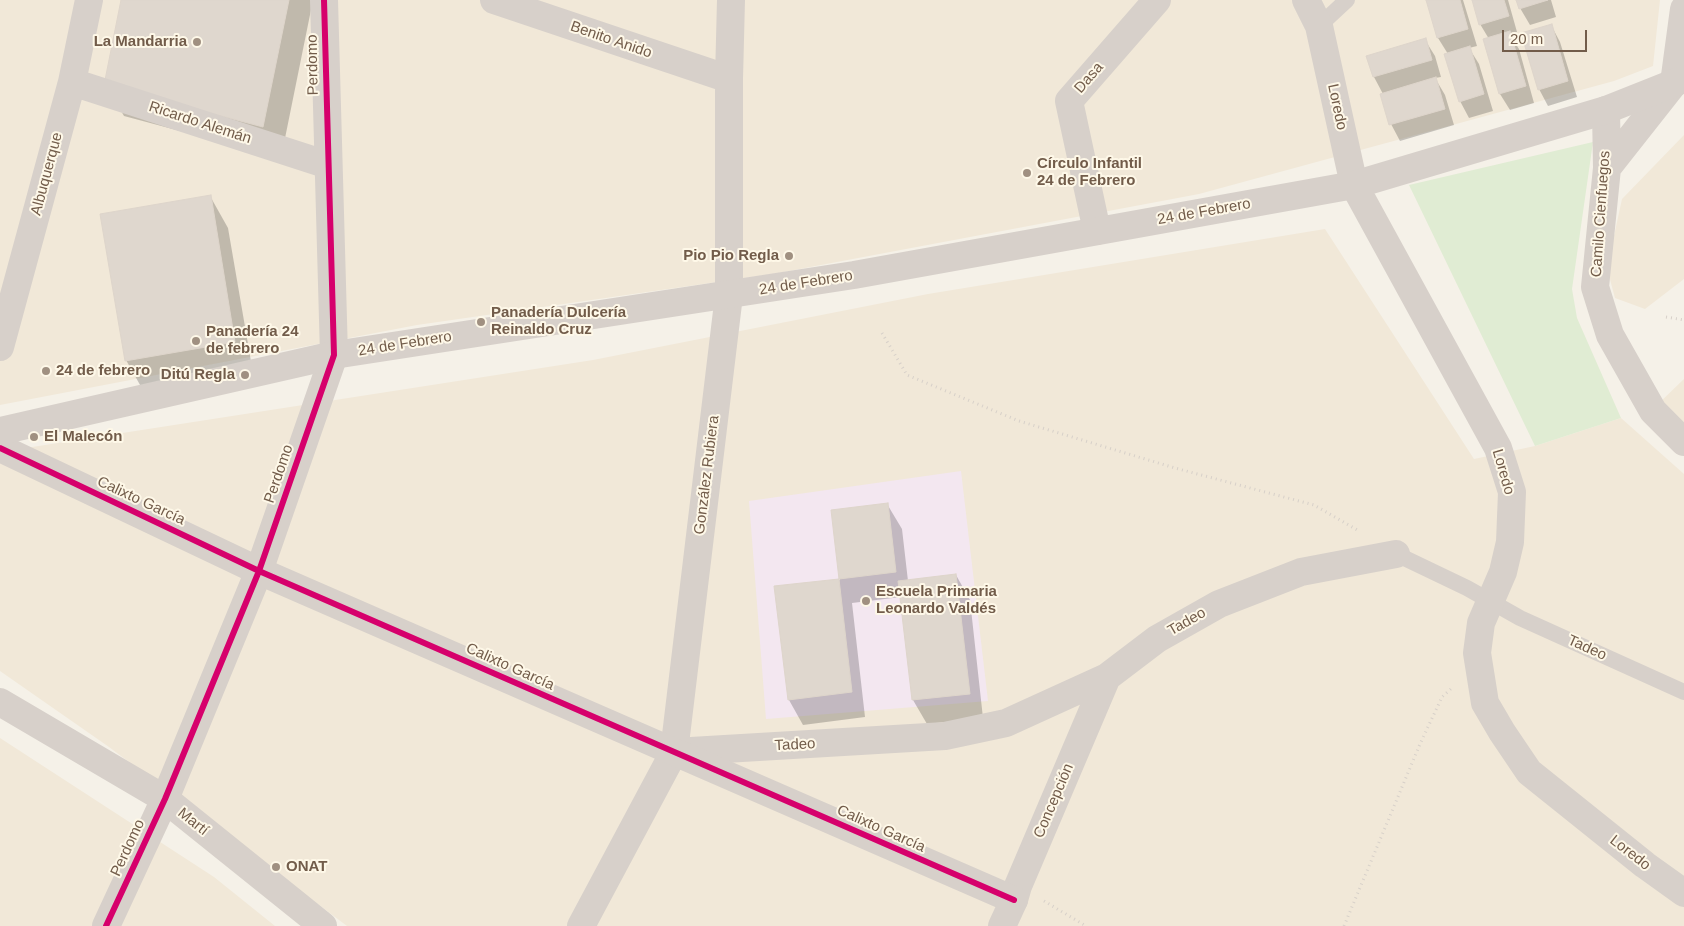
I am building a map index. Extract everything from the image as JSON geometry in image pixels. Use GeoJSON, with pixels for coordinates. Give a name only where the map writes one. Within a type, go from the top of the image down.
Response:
{"type":"FeatureCollection","features":[{"type":"Feature","properties":{"kind":"street","name":"Albuquerque"},"geometry":{"type":"LineString","coordinates":[[0,347],[72,82],[89,0]]}},
{"type":"Feature","properties":{"kind":"street","name":"Perdomo"},"geometry":{"type":"LineString","coordinates":[[106,926],[164,799],[259,571],[334,355],[324,0]]}},
{"type":"Feature","properties":{"kind":"street","name":"Benito Anido"},"geometry":{"type":"LineString","coordinates":[[494,0],[729,80]]}},
{"type":"Feature","properties":{"kind":"street","name":"González Rubiera"},"geometry":{"type":"LineString","coordinates":[[582,926],[674,752],[729,295],[731,0]]}},
{"type":"Feature","properties":{"kind":"street","name":"Dasa"},"geometry":{"type":"LineString","coordinates":[[1097,231],[1068,101],[1157,0]]}},
{"type":"Feature","properties":{"kind":"street","name":"Loredo"},"geometry":{"type":"LineString","coordinates":[[1306,0],[1319,26],[1354,185],[1498,448],[1512,492],[1510,542],[1503,572],[1481,623],[1477,653],[1485,703],[1529,772],[1645,866],[1684,892]]}},
{"type":"Feature","properties":{"kind":"street"},"geometry":{"type":"LineString","coordinates":[[1606,168],[1679,81],[1684,9]]}},
{"type":"Feature","properties":{"kind":"street","name":"24 de Febrero"},"geometry":{"type":"LineString","coordinates":[[0,431],[334,355],[854,275],[1354,185],[1606,110],[1679,81]]}},
{"type":"Feature","properties":{"kind":"street","name":"Ricardo Alemán"},"geometry":{"type":"LineString","coordinates":[[72,82],[328,165]]}},
{"type":"Feature","properties":{"kind":"street","name":"Camilo Cienfuegos"},"geometry":{"type":"LineString","coordinates":[[1606,110],[1606,168],[1596,287],[1614,344],[1653,411],[1684,442]]}},
{"type":"Feature","properties":{"kind":"street","name":"Calixto García"},"geometry":{"type":"LineString","coordinates":[[0,448],[259,571],[674,752],[1016,893]]}},
{"type":"Feature","properties":{"kind":"street","name":"Tadeo"},"geometry":{"type":"LineString","coordinates":[[674,752],[945,736],[1006,723],[1107,677],[1157,639],[1220,604],[1302,572],[1396,554]]}},
{"type":"Feature","properties":{"kind":"street","name":"Concepción"},"geometry":{"type":"LineString","coordinates":[[1002,926],[1107,677]]}},
{"type":"Feature","properties":{"kind":"street","name":"Martí"},"geometry":{"type":"LineString","coordinates":[[0,702],[164,799],[323,926]]}},
{"type":"Feature","properties":{"kind":"lane"},"geometry":{"type":"LineString","coordinates":[[1319,26],[1347,0]]}},
{"type":"Feature","properties":{"kind":"lane","name":"Tadeo"},"geometry":{"type":"LineString","coordinates":[[1396,554],[1467,588],[1520,618],[1684,692]]}},
{"type":"Feature","properties":{"kind":"path"},"geometry":{"type":"LineString","coordinates":[[1666,317],[1684,320]]}},
{"type":"Feature","properties":{"kind":"path"},"geometry":{"type":"LineString","coordinates":[[882,333],[907,375],[1020,421],[1175,468],[1314,504],[1396,554]]}},
{"type":"Feature","properties":{"kind":"path"},"geometry":{"type":"LineString","coordinates":[[1344,926],[1420,744],[1442,697],[1479,666]]}},
{"type":"Feature","properties":{"kind":"path"},"geometry":{"type":"LineString","coordinates":[[1016,893],[1086,926]]}},
{"type":"Feature","properties":{"kind":"shaded area"},"geometry":{"type":"Polygon","coordinates":[[[0,0],[1660,0],[1653,66],[1614,81],[1199,194],[773,274],[417,325],[0,405],[0,0]]]}},
{"type":"Feature","properties":{"kind":"shaded area"},"geometry":{"type":"Polygon","coordinates":[[[1684,135],[1684,279],[1645,309],[1615,298],[1607,268],[1622,199],[1684,135]]]}},
{"type":"Feature","properties":{"kind":"shaded area"},"geometry":{"type":"Polygon","coordinates":[[[1325,229],[1474,459],[1535,446],[1621,418],[1684,474],[1684,926],[347,926],[109,747],[0,671],[0,452],[593,360],[928,294],[1325,229]]]}},
{"type":"Feature","properties":{"kind":"shaded area"},"geometry":{"type":"Polygon","coordinates":[[[1684,379],[1684,436],[1656,406],[1684,379]]]}},
{"type":"Feature","properties":{"kind":"shaded area","name":"Escuela Primaria Leonardo Valdés"},"geometry":{"type":"Polygon","coordinates":[[[961,471],[988,701],[766,719],[749,501],[961,471]]]}},
{"type":"Feature","properties":{"kind":"shaded area"},"geometry":{"type":"Polygon","coordinates":[[[0,738],[214,877],[275,926],[0,926],[0,738]]]}},
{"type":"Feature","properties":{"kind":"green space"},"geometry":{"type":"Polygon","coordinates":[[[1593,142],[1572,289],[1577,318],[1621,418],[1535,446],[1409,185],[1593,142]]]}},
{"type":"Feature","properties":{"kind":"building","name":"La Mandarria"},"geometry":{"type":"Polygon","coordinates":[[[121,0],[289,0],[263,127],[104,85],[121,0]]]}},
{"type":"Feature","properties":{"kind":"building"},"geometry":{"type":"Polygon","coordinates":[[[1426,0],[1460,0],[1468,29],[1437,38],[1426,0]]]}},
{"type":"Feature","properties":{"kind":"building"},"geometry":{"type":"Polygon","coordinates":[[[1472,0],[1504,0],[1509,16],[1479,25],[1472,0]]]}},
{"type":"Feature","properties":{"kind":"building"},"geometry":{"type":"Polygon","coordinates":[[[1516,0],[1548,0],[1519,9],[1516,0]]]}},
{"type":"Feature","properties":{"kind":"building"},"geometry":{"type":"Polygon","coordinates":[[[1552,24],[1568,81],[1538,90],[1521,33],[1552,24]]]}},
{"type":"Feature","properties":{"kind":"building"},"geometry":{"type":"Polygon","coordinates":[[[1510,31],[1526,86],[1499,94],[1483,39],[1510,31]]]}},
{"type":"Feature","properties":{"kind":"building"},"geometry":{"type":"Polygon","coordinates":[[[1426,38],[1432,60],[1373,77],[1366,56],[1426,38]]]}},
{"type":"Feature","properties":{"kind":"building"},"geometry":{"type":"Polygon","coordinates":[[[1470,46],[1484,94],[1459,102],[1444,54],[1470,46]]]}},
{"type":"Feature","properties":{"kind":"building"},"geometry":{"type":"Polygon","coordinates":[[[1436,77],[1445,109],[1389,125],[1380,94],[1436,77]]]}},
{"type":"Feature","properties":{"kind":"building"},"geometry":{"type":"Polygon","coordinates":[[[211,195],[235,342],[125,361],[100,214],[211,195]]]}},
{"type":"Feature","properties":{"kind":"building"},"geometry":{"type":"Polygon","coordinates":[[[888,503],[896,572],[839,579],[831,510],[888,503]]]}},
{"type":"Feature","properties":{"kind":"building"},"geometry":{"type":"Polygon","coordinates":[[[956,574],[970,694],[912,700],[898,581],[956,574]]]}},
{"type":"Feature","properties":{"kind":"building"},"geometry":{"type":"Polygon","coordinates":[[[839,579],[852,692],[788,700],[774,586],[839,579]]]}},
{"type":"Feature","properties":{"kind":"cycle path"},"geometry":{"type":"LineString","coordinates":[[106,926],[165,799],[259,571],[334,355],[324,0]]}},
{"type":"Feature","properties":{"kind":"cycle path"},"geometry":{"type":"LineString","coordinates":[[0,448],[259,571],[1014,900]]}},
{"type":"Feature","properties":{"kind":"place","name":"La Mandarria"},"geometry":{"type":"Point","coordinates":[197,42]}},
{"type":"Feature","properties":{"kind":"place","name":"Círculo Infantil 24 de Febrero"},"geometry":{"type":"Point","coordinates":[1027,173]}},
{"type":"Feature","properties":{"kind":"place","name":"Pio Pio Regla"},"geometry":{"type":"Point","coordinates":[789,256]}},
{"type":"Feature","properties":{"kind":"place","name":"Panadería Dulcería Reinaldo Cruz"},"geometry":{"type":"Point","coordinates":[481,322]}},
{"type":"Feature","properties":{"kind":"place","name":"Panadería 24 de febrero"},"geometry":{"type":"Point","coordinates":[196,341]}},
{"type":"Feature","properties":{"kind":"place","name":"24 de febrero"},"geometry":{"type":"Point","coordinates":[46,371]}},
{"type":"Feature","properties":{"kind":"place","name":"Ditú Regla"},"geometry":{"type":"Point","coordinates":[245,375]}},
{"type":"Feature","properties":{"kind":"place","name":"El Malecón"},"geometry":{"type":"Point","coordinates":[34,437]}},
{"type":"Feature","properties":{"kind":"place","name":"Escuela Primaria Leonardo Valdés"},"geometry":{"type":"Point","coordinates":[866,601]}},
{"type":"Feature","properties":{"kind":"place","name":"ONAT"},"geometry":{"type":"Point","coordinates":[276,867]}}]}
